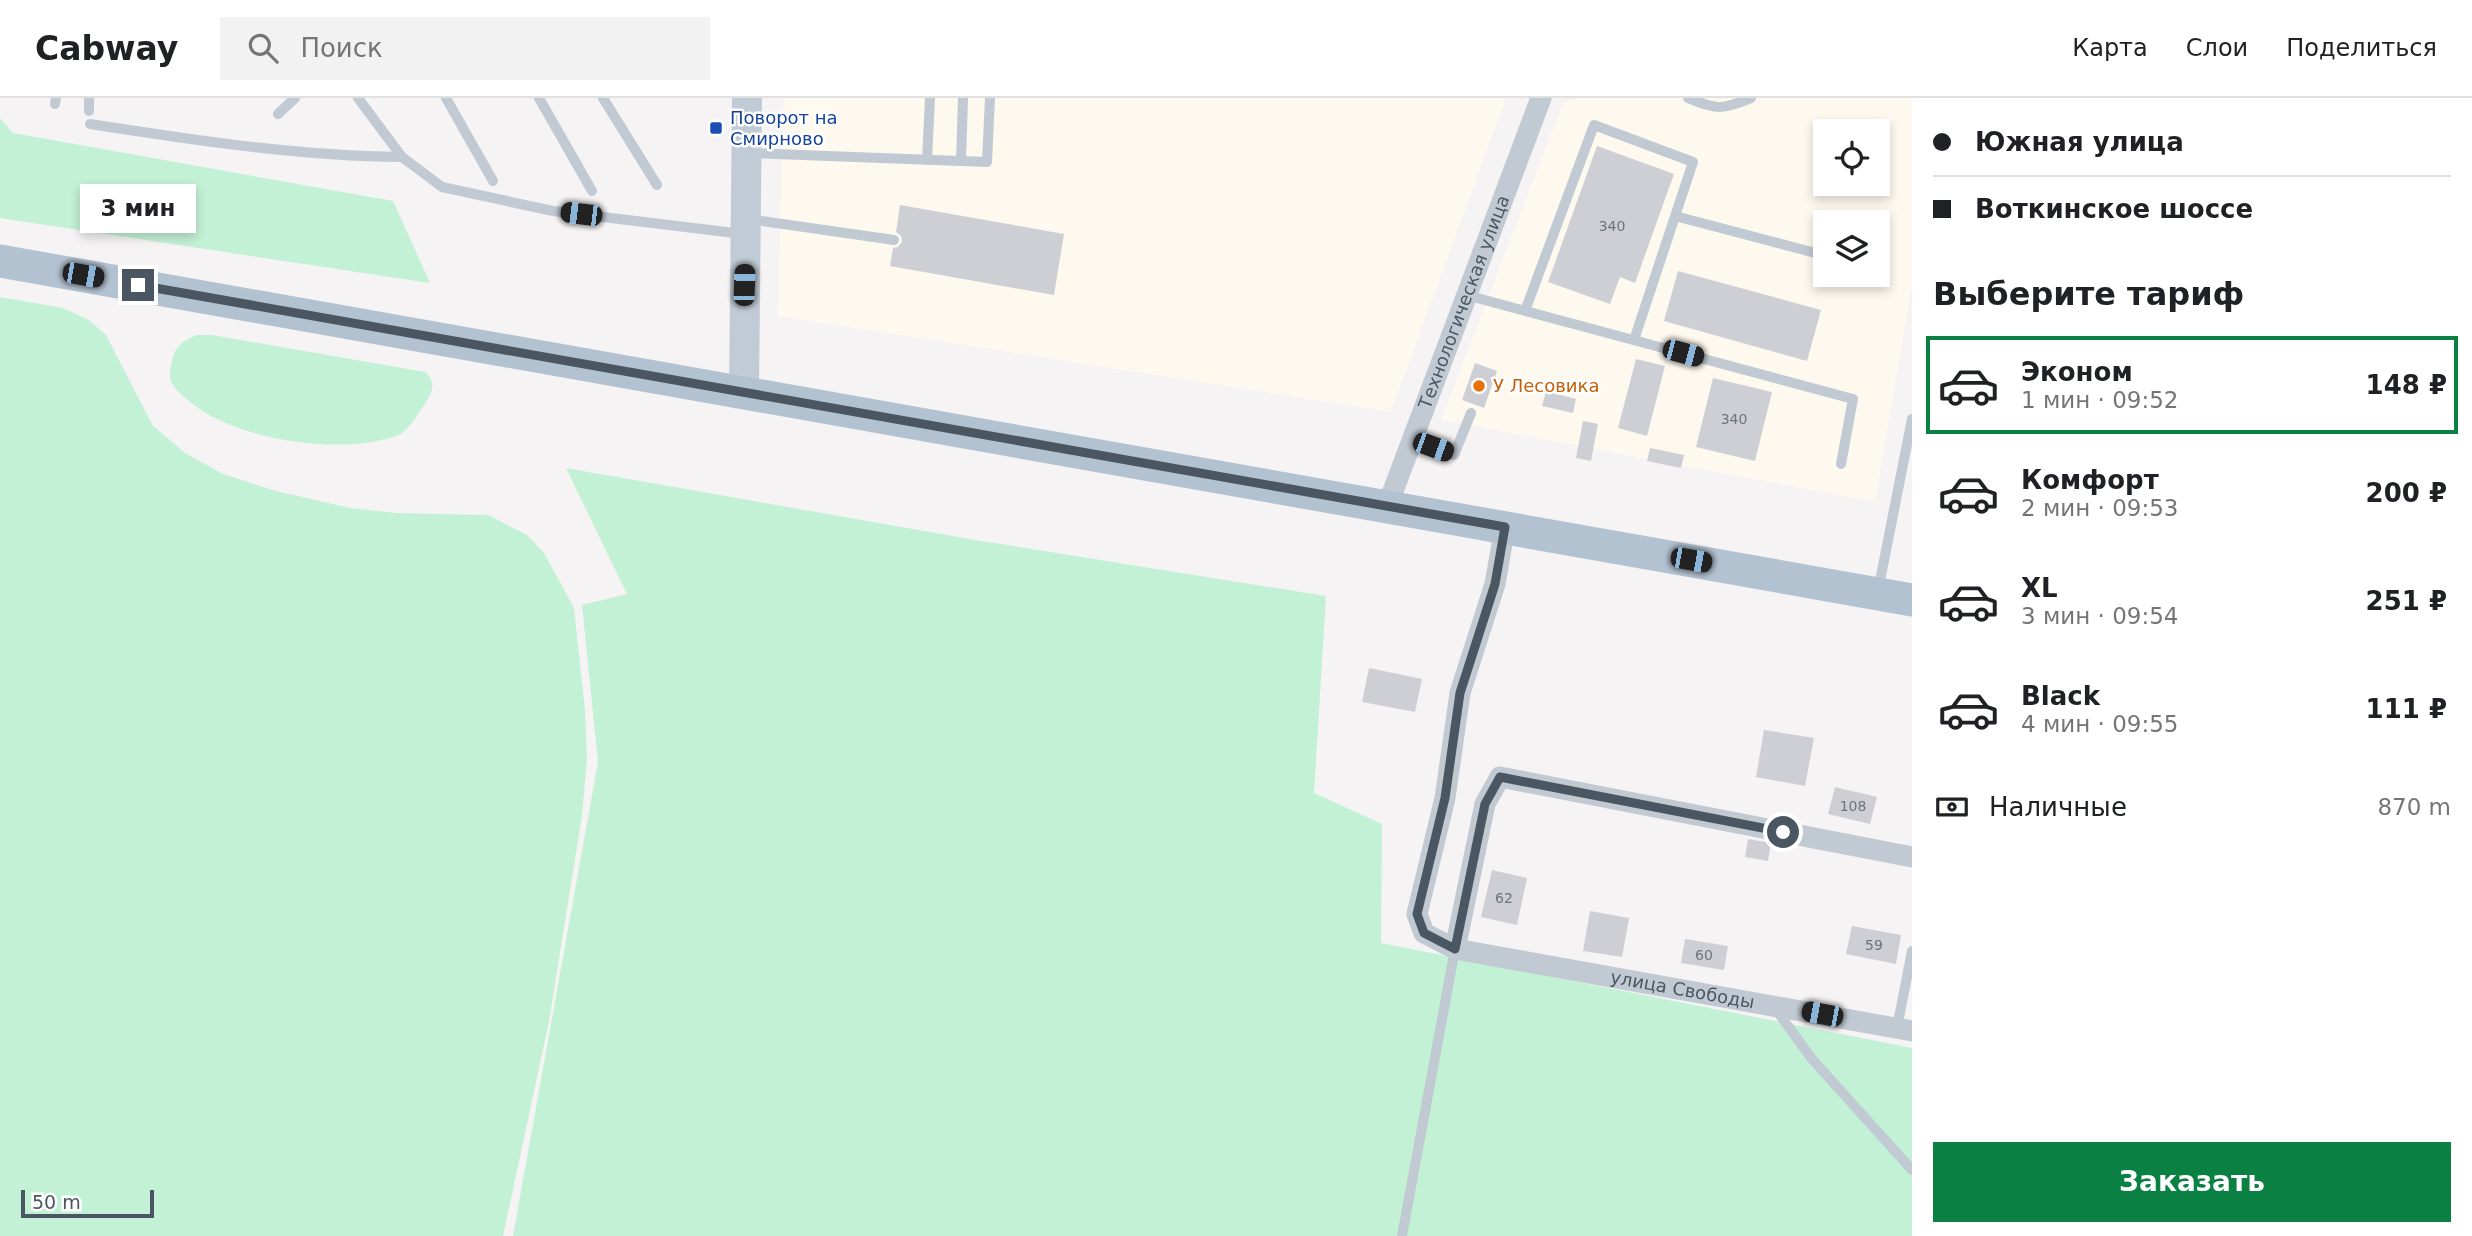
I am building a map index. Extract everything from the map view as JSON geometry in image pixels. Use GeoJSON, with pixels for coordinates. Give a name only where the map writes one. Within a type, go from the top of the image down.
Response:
{"type":"FeatureCollection","features":[{"type":"Feature","properties":{"kind":"main road"},"geometry":{"type":"LineString","coordinates":[[0,261],[1912,600]]}},
{"type":"Feature","properties":{"kind":"street"},"geometry":{"type":"LineString","coordinates":[[744,392],[747,98]]}},
{"type":"Feature","properties":{"kind":"street","name":"Технологическая улица"},"geometry":{"type":"LineString","coordinates":[[1387,507],[1541,98]]}},
{"type":"Feature","properties":{"kind":"street","name":"улица Свободы"},"geometry":{"type":"LineString","coordinates":[[1505,527],[1495,584],[1460,693],[1445,798],[1417,914],[1424,933],[1455,949],[1904,1030]]}},
{"type":"Feature","properties":{"kind":"street"},"geometry":{"type":"LineString","coordinates":[[1455,949],[1485,804],[1500,777],[1912,857]]}},
{"type":"Feature","properties":{"kind":"lane"},"geometry":{"type":"LineString","coordinates":[[89,98],[89,111]]}},
{"type":"Feature","properties":{"kind":"lane"},"geometry":{"type":"LineString","coordinates":[[278,114],[295,98]]}},
{"type":"Feature","properties":{"kind":"lane"},"geometry":{"type":"LineString","coordinates":[[358,98],[402,157],[442,187],[553,211],[894,240]]}},
{"type":"Feature","properties":{"kind":"lane"},"geometry":{"type":"LineString","coordinates":[[446,98],[493,181]]}},
{"type":"Feature","properties":{"kind":"lane"},"geometry":{"type":"LineString","coordinates":[[539,98],[592,191]]}},
{"type":"Feature","properties":{"kind":"lane"},"geometry":{"type":"LineString","coordinates":[[603,98],[657,185]]}},
{"type":"Feature","properties":{"kind":"lane"},"geometry":{"type":"LineString","coordinates":[[927,160],[930,98]]}},
{"type":"Feature","properties":{"kind":"lane"},"geometry":{"type":"LineString","coordinates":[[961,161],[963,98]]}},
{"type":"Feature","properties":{"kind":"lane"},"geometry":{"type":"LineString","coordinates":[[747,153],[986,162],[990,98]]}},
{"type":"Feature","properties":{"kind":"lane"},"geometry":{"type":"LineString","coordinates":[[1688,98],[1710,102],[1725,109],[1751,98]]}},
{"type":"Feature","properties":{"kind":"lane"},"geometry":{"type":"LineString","coordinates":[[90,124],[284,151],[402,157]]}},
{"type":"Feature","properties":{"kind":"lane"},"geometry":{"type":"LineString","coordinates":[[1525,311],[1594,125],[1693,162],[1634,340]]}},
{"type":"Feature","properties":{"kind":"lane"},"geometry":{"type":"LineString","coordinates":[[1675,216],[1813,252]]}},
{"type":"Feature","properties":{"kind":"lane"},"geometry":{"type":"LineString","coordinates":[[1466,295],[1853,399],[1841,464]]}},
{"type":"Feature","properties":{"kind":"lane"},"geometry":{"type":"LineString","coordinates":[[1412,439],[1454,455],[1471,413]]}},
{"type":"Feature","properties":{"kind":"lane"},"geometry":{"type":"LineString","coordinates":[[1877,593],[1912,418]]}},
{"type":"Feature","properties":{"kind":"lane"},"geometry":{"type":"LineString","coordinates":[[1402,1236],[1455,949]]}},
{"type":"Feature","properties":{"kind":"lane"},"geometry":{"type":"LineString","coordinates":[[1904,1030],[1912,951]]}},
{"type":"Feature","properties":{"kind":"lane"},"geometry":{"type":"LineString","coordinates":[[1773,1005],[1812,1059],[1912,1170]]}},
{"type":"Feature","properties":{"kind":"shaded area"},"geometry":{"type":"Polygon","coordinates":[[[783,98],[1506,98],[1391,412],[778,316],[783,98]]]}},
{"type":"Feature","properties":{"kind":"shaded area"},"geometry":{"type":"Polygon","coordinates":[[[1578,98],[1912,98],[1912,285],[1875,502],[1441,420],[1563,103],[1578,98]]]}},
{"type":"Feature","properties":{"kind":"green space"},"geometry":{"type":"Polygon","coordinates":[[[0,118],[13,133],[393,201],[430,283],[0,218],[0,118]]]}},
{"type":"Feature","properties":{"kind":"green space"},"geometry":{"type":"Polygon","coordinates":[[[0,297],[63,308],[89,320],[106,335],[153,426],[185,453],[223,474],[276,491],[350,508],[395,513],[488,515],[527,535],[544,553],[574,608],[585,710],[587,760],[582,816],[549,1021],[503,1236],[0,1236],[0,297]]]}},
{"type":"Feature","properties":{"kind":"green space"},"geometry":{"type":"Polygon","coordinates":[[[197,335],[212,335],[425,372],[432,381],[432,390],[402,433],[382,440],[335,445],[254,433],[207,414],[189,401],[171,381],[172,360],[176,350],[197,335]]]}},
{"type":"Feature","properties":{"kind":"green space"},"geometry":{"type":"Polygon","coordinates":[[[566,468],[975,540],[1326,596],[1314,793],[1382,824],[1381,943],[1912,1048],[1912,1236],[513,1236],[598,762],[582,605],[627,594],[566,468]]]}},
{"type":"Feature","properties":{"kind":"building"},"geometry":{"type":"Polygon","coordinates":[[[1597,146],[1674,174],[1635,283],[1620,277],[1610,304],[1548,282],[1597,146]]]}},
{"type":"Feature","properties":{"kind":"building"},"geometry":{"type":"Polygon","coordinates":[[[900,205],[1064,234],[1054,295],[890,266],[893,248],[902,242],[901,236],[896,232],[900,205]]]}},
{"type":"Feature","properties":{"kind":"building"},"geometry":{"type":"Polygon","coordinates":[[[1678,271],[1821,310],[1807,361],[1664,321],[1678,271]]]}},
{"type":"Feature","properties":{"kind":"building"},"geometry":{"type":"Polygon","coordinates":[[[1636,359],[1665,366],[1647,436],[1618,428],[1636,359]]]}},
{"type":"Feature","properties":{"kind":"building","name":"У Лесовика"},"geometry":{"type":"Polygon","coordinates":[[[1475,363],[1497,371],[1484,408],[1462,400],[1475,363]]]}},
{"type":"Feature","properties":{"kind":"building"},"geometry":{"type":"Polygon","coordinates":[[[1713,378],[1772,392],[1755,461],[1696,447],[1713,378]]]}},
{"type":"Feature","properties":{"kind":"building"},"geometry":{"type":"Polygon","coordinates":[[[1546,391],[1576,399],[1573,413],[1542,406],[1546,391]]]}},
{"type":"Feature","properties":{"kind":"building"},"geometry":{"type":"Polygon","coordinates":[[[1583,421],[1598,424],[1591,461],[1576,458],[1583,421]]]}},
{"type":"Feature","properties":{"kind":"building"},"geometry":{"type":"Polygon","coordinates":[[[1650,448],[1684,455],[1681,468],[1647,461],[1650,448]]]}},
{"type":"Feature","properties":{"kind":"building"},"geometry":{"type":"Polygon","coordinates":[[[1369,668],[1422,679],[1415,712],[1362,702],[1369,668]]]}},
{"type":"Feature","properties":{"kind":"building"},"geometry":{"type":"Polygon","coordinates":[[[1764,730],[1814,738],[1805,786],[1756,777],[1764,730]]]}},
{"type":"Feature","properties":{"kind":"building"},"geometry":{"type":"Polygon","coordinates":[[[1835,787],[1877,797],[1870,824],[1828,814],[1835,787]]]}},
{"type":"Feature","properties":{"kind":"building"},"geometry":{"type":"Polygon","coordinates":[[[1748,839],[1771,843],[1768,861],[1745,857],[1748,839]]]}},
{"type":"Feature","properties":{"kind":"building"},"geometry":{"type":"Polygon","coordinates":[[[1492,870],[1527,878],[1517,925],[1481,917],[1492,870]]]}},
{"type":"Feature","properties":{"kind":"building"},"geometry":{"type":"Polygon","coordinates":[[[1590,911],[1629,918],[1622,957],[1583,951],[1590,911]]]}},
{"type":"Feature","properties":{"kind":"building"},"geometry":{"type":"Polygon","coordinates":[[[1852,926],[1901,935],[1896,964],[1846,954],[1852,926]]]}},
{"type":"Feature","properties":{"kind":"building"},"geometry":{"type":"Polygon","coordinates":[[[1685,939],[1728,946],[1724,970],[1681,963],[1685,939]]]}},
{"type":"Feature","properties":{"kind":"place","name":"Поворот на Смирново"},"geometry":{"type":"Point","coordinates":[716,128]}},
{"type":"Feature","properties":{"kind":"place","name":"У Лесовика"},"geometry":{"type":"Point","coordinates":[1479,386]}},
{"type":"Feature","properties":{"kind":"route"},"geometry":{"type":"LineString","coordinates":[[138,285],[1505,527],[1495,584],[1460,693],[1445,798],[1417,914],[1424,933],[1455,949],[1485,804],[1500,777],[1783,832]]}}]}
